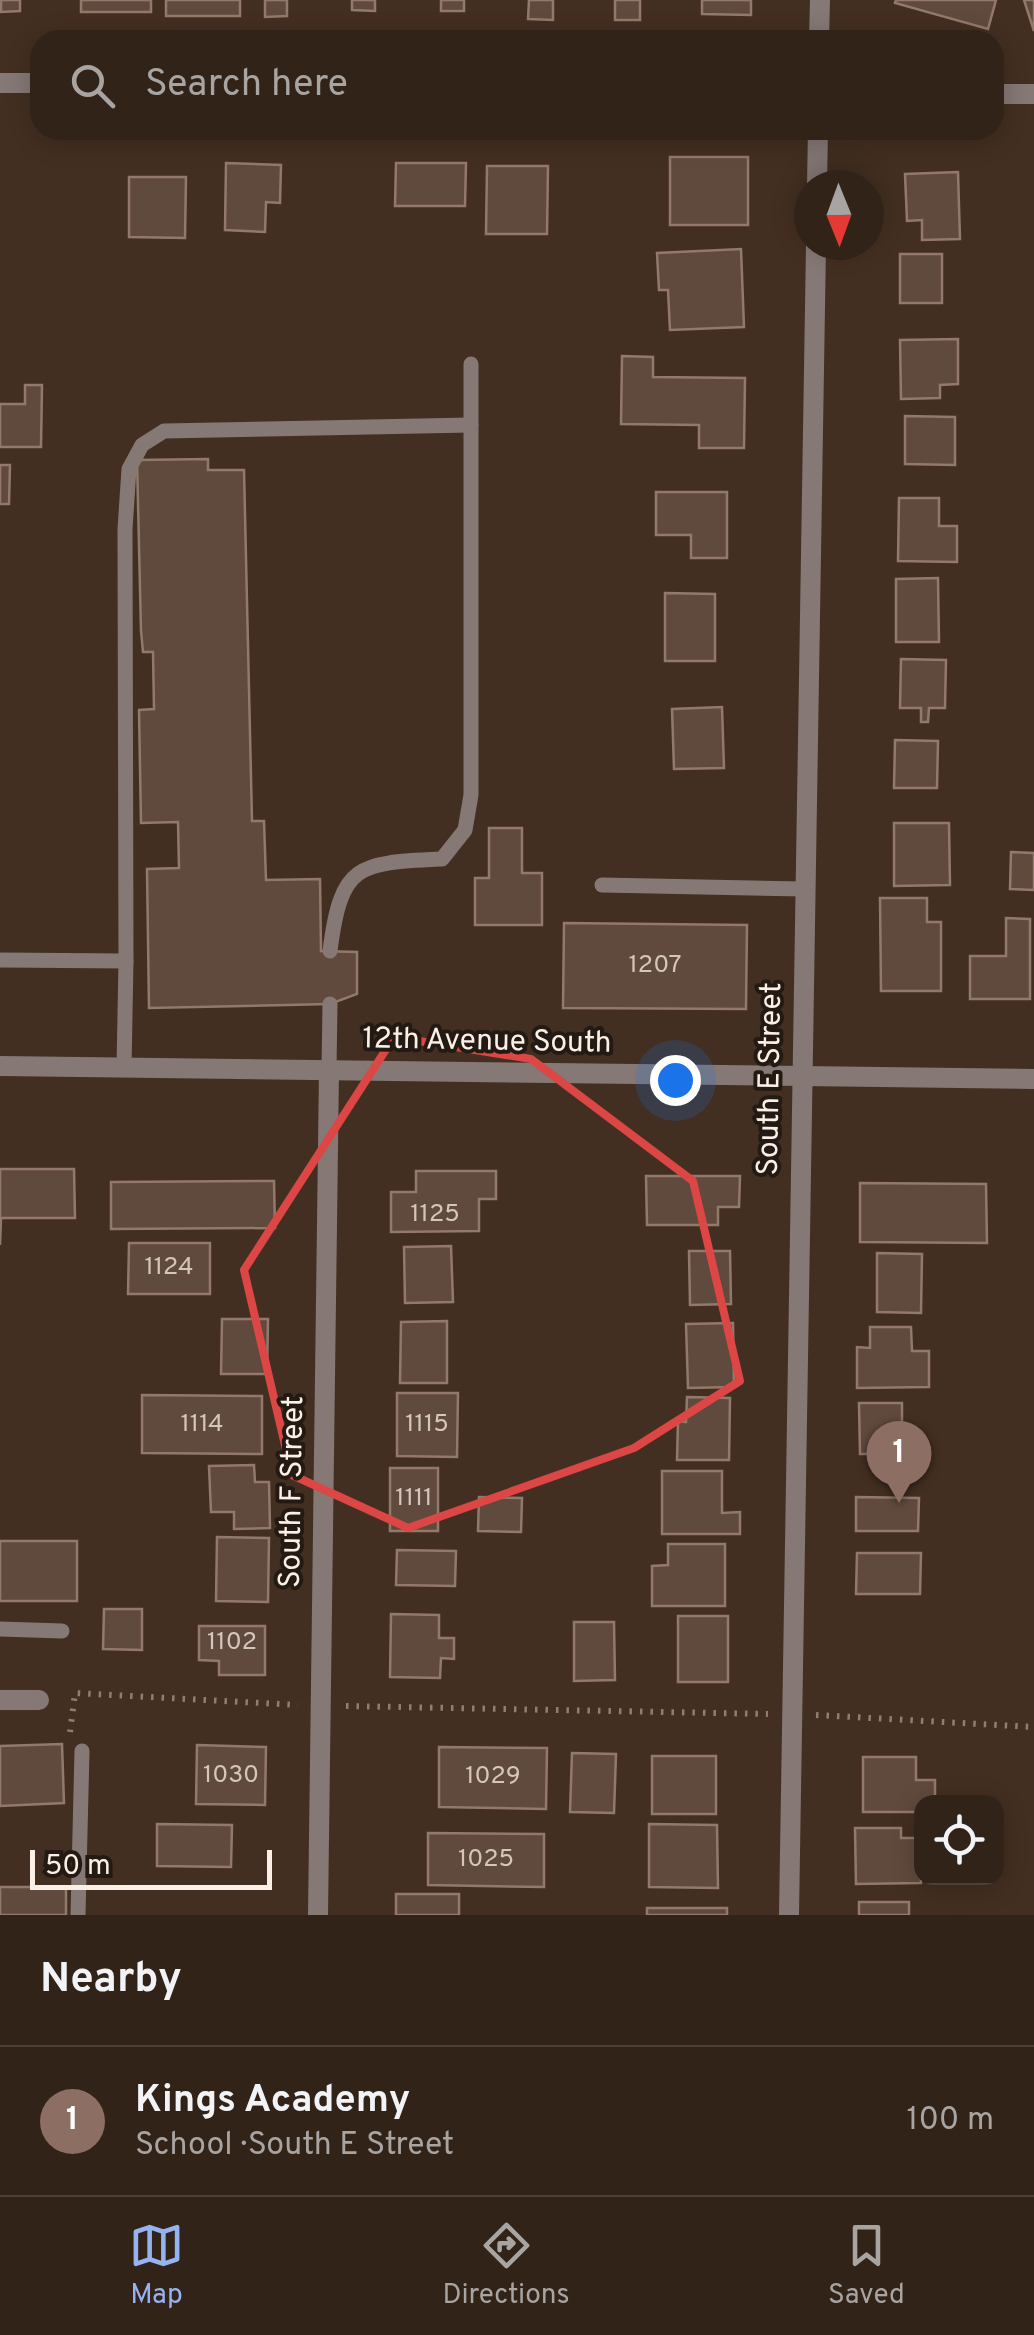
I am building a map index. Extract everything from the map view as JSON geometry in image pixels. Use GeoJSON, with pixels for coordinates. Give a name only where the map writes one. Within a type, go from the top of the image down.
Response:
{"type":"FeatureCollection","features":[{"type":"Feature","properties":{"kind":"street"},"geometry":{"type":"LineString","coordinates":[[819,30],[820,0]]}},
{"type":"Feature","properties":{"kind":"street"},"geometry":{"type":"LineString","coordinates":[[0,83],[30,84]]}},
{"type":"Feature","properties":{"kind":"street"},"geometry":{"type":"LineString","coordinates":[[1004,94],[1034,94]]}},
{"type":"Feature","properties":{"kind":"street"},"geometry":{"type":"LineString","coordinates":[[817,170],[818,140]]}},
{"type":"Feature","properties":{"kind":"street","name":"South E Street"},"geometry":{"type":"LineString","coordinates":[[789,1915],[816,260]]}},
{"type":"Feature","properties":{"kind":"street","name":"12th Avenue South"},"geometry":{"type":"LineString","coordinates":[[0,1066],[1034,1079]]}},
{"type":"Feature","properties":{"kind":"street","name":"South F Street"},"geometry":{"type":"LineString","coordinates":[[318,1915],[329,1070]]}},
{"type":"Feature","properties":{"kind":"street"},"geometry":{"type":"LineString","coordinates":[[0,1700],[39,1700]]}},
{"type":"Feature","properties":{"kind":"lane"},"geometry":{"type":"LineString","coordinates":[[330,950],[336,903],[350,880],[386,862],[442,859],[456,847],[465,830],[471,795],[471,364]]}},
{"type":"Feature","properties":{"kind":"lane"},"geometry":{"type":"LineString","coordinates":[[124,1068],[125,529],[130,469],[142,445],[164,431],[200,428],[471,426]]}},
{"type":"Feature","properties":{"kind":"lane"},"geometry":{"type":"LineString","coordinates":[[602,885],[804,889]]}},
{"type":"Feature","properties":{"kind":"lane"},"geometry":{"type":"LineString","coordinates":[[0,960],[126,960]]}},
{"type":"Feature","properties":{"kind":"lane"},"geometry":{"type":"LineString","coordinates":[[329,1070],[330,1004]]}},
{"type":"Feature","properties":{"kind":"lane"},"geometry":{"type":"LineString","coordinates":[[0,1629],[62,1631]]}},
{"type":"Feature","properties":{"kind":"lane"},"geometry":{"type":"LineString","coordinates":[[78,1915],[82,1751]]}},
{"type":"Feature","properties":{"kind":"path"},"geometry":{"type":"LineString","coordinates":[[70,1733],[75,1693],[320,1706],[792,1714],[1034,1726]]}},
{"type":"Feature","properties":{"kind":"highlighted area"},"geometry":{"type":"Polygon","coordinates":[[[394,1037],[531,1059],[693,1181],[740,1381],[634,1448],[408,1528],[292,1475],[244,1270],[394,1037]]]}},
{"type":"Feature","properties":{"kind":"building"},"geometry":{"type":"Polygon","coordinates":[[[1,0],[20,0],[20,11],[1,12],[1,0]]]}},
{"type":"Feature","properties":{"kind":"building"},"geometry":{"type":"Polygon","coordinates":[[[81,0],[151,0],[151,12],[81,12],[81,0]]]}},
{"type":"Feature","properties":{"kind":"building"},"geometry":{"type":"Polygon","coordinates":[[[166,0],[240,0],[240,16],[166,16],[166,0]]]}},
{"type":"Feature","properties":{"kind":"building"},"geometry":{"type":"Polygon","coordinates":[[[265,0],[287,0],[287,16],[265,17],[265,0]]]}},
{"type":"Feature","properties":{"kind":"building"},"geometry":{"type":"Polygon","coordinates":[[[352,0],[375,0],[375,11],[352,10],[352,0]]]}},
{"type":"Feature","properties":{"kind":"building"},"geometry":{"type":"Polygon","coordinates":[[[441,0],[464,0],[464,11],[441,11],[441,0]]]}},
{"type":"Feature","properties":{"kind":"building"},"geometry":{"type":"Polygon","coordinates":[[[529,0],[553,0],[553,20],[528,19],[529,0]]]}},
{"type":"Feature","properties":{"kind":"building"},"geometry":{"type":"Polygon","coordinates":[[[615,0],[640,0],[640,20],[615,20],[615,0]]]}},
{"type":"Feature","properties":{"kind":"building"},"geometry":{"type":"Polygon","coordinates":[[[702,0],[751,0],[751,15],[702,14],[702,0]]]}},
{"type":"Feature","properties":{"kind":"building"},"geometry":{"type":"Polygon","coordinates":[[[996,0],[988,29],[895,3],[996,0]]]}},
{"type":"Feature","properties":{"kind":"building"},"geometry":{"type":"Polygon","coordinates":[[[1024,0],[1034,0],[1034,31],[1024,0]]]}},
{"type":"Feature","properties":{"kind":"building"},"geometry":{"type":"Polygon","coordinates":[[[670,157],[748,157],[748,225],[670,225],[670,157]]]}},
{"type":"Feature","properties":{"kind":"building"},"geometry":{"type":"Polygon","coordinates":[[[226,163],[281,165],[280,203],[266,202],[265,232],[225,230],[226,163]]]}},
{"type":"Feature","properties":{"kind":"building"},"geometry":{"type":"Polygon","coordinates":[[[396,163],[466,163],[465,206],[395,206],[396,163]]]}},
{"type":"Feature","properties":{"kind":"building"},"geometry":{"type":"Polygon","coordinates":[[[487,166],[548,166],[547,234],[486,234],[487,166]]]}},
{"type":"Feature","properties":{"kind":"building"},"geometry":{"type":"Polygon","coordinates":[[[958,172],[960,239],[922,240],[922,220],[907,221],[905,174],[958,172]]]}},
{"type":"Feature","properties":{"kind":"building"},"geometry":{"type":"Polygon","coordinates":[[[129,177],[186,177],[185,238],[129,237],[129,177]]]}},
{"type":"Feature","properties":{"kind":"building"},"geometry":{"type":"Polygon","coordinates":[[[741,249],[744,327],[670,330],[668,290],[659,290],[657,253],[741,249]]]}},
{"type":"Feature","properties":{"kind":"building"},"geometry":{"type":"Polygon","coordinates":[[[900,254],[942,254],[942,303],[900,303],[900,254]]]}},
{"type":"Feature","properties":{"kind":"building"},"geometry":{"type":"Polygon","coordinates":[[[958,339],[958,384],[940,385],[940,398],[901,399],[900,340],[958,339]]]}},
{"type":"Feature","properties":{"kind":"building"},"geometry":{"type":"Polygon","coordinates":[[[622,356],[653,357],[653,377],[745,378],[744,448],[699,448],[699,425],[621,424],[622,356]]]}},
{"type":"Feature","properties":{"kind":"building"},"geometry":{"type":"Polygon","coordinates":[[[25,385],[42,385],[41,447],[0,447],[0,404],[25,404],[25,385]]]}},
{"type":"Feature","properties":{"kind":"building"},"geometry":{"type":"Polygon","coordinates":[[[905,416],[955,417],[955,465],[905,464],[905,416]]]}},
{"type":"Feature","properties":{"kind":"building"},"geometry":{"type":"Polygon","coordinates":[[[208,459],[208,470],[244,470],[252,821],[264,821],[266,880],[320,879],[321,951],[357,952],[357,994],[330,1004],[149,1008],[147,869],[179,868],[178,822],[141,823],[139,710],[154,709],[153,652],[143,652],[141,631],[137,460],[208,459]]]}},
{"type":"Feature","properties":{"kind":"building"},"geometry":{"type":"Polygon","coordinates":[[[0,465],[10,465],[9,504],[0,504],[0,465]]]}},
{"type":"Feature","properties":{"kind":"building"},"geometry":{"type":"Polygon","coordinates":[[[656,492],[727,492],[727,558],[691,558],[691,535],[656,535],[656,492]]]}},
{"type":"Feature","properties":{"kind":"building"},"geometry":{"type":"Polygon","coordinates":[[[899,498],[939,498],[939,526],[957,526],[957,562],[898,561],[899,498]]]}},
{"type":"Feature","properties":{"kind":"building"},"geometry":{"type":"Polygon","coordinates":[[[938,578],[939,642],[896,642],[896,579],[938,578]]]}},
{"type":"Feature","properties":{"kind":"building"},"geometry":{"type":"Polygon","coordinates":[[[665,593],[715,594],[715,661],[665,661],[665,593]]]}},
{"type":"Feature","properties":{"kind":"building"},"geometry":{"type":"Polygon","coordinates":[[[901,659],[946,660],[945,708],[929,708],[928,722],[921,722],[921,708],[900,708],[901,659]]]}},
{"type":"Feature","properties":{"kind":"building"},"geometry":{"type":"Polygon","coordinates":[[[722,707],[724,768],[674,769],[672,709],[722,707]]]}},
{"type":"Feature","properties":{"kind":"building"},"geometry":{"type":"Polygon","coordinates":[[[895,740],[938,741],[937,788],[894,788],[895,740]]]}},
{"type":"Feature","properties":{"kind":"building"},"geometry":{"type":"Polygon","coordinates":[[[894,823],[949,823],[950,885],[894,886],[894,823]]]}},
{"type":"Feature","properties":{"kind":"building"},"geometry":{"type":"Polygon","coordinates":[[[489,828],[522,828],[522,873],[542,873],[542,925],[475,925],[475,878],[489,878],[489,828]]]}},
{"type":"Feature","properties":{"kind":"building"},"geometry":{"type":"Polygon","coordinates":[[[1011,852],[1034,853],[1034,890],[1010,889],[1011,852]]]}},
{"type":"Feature","properties":{"kind":"building"},"geometry":{"type":"Polygon","coordinates":[[[880,898],[927,898],[927,922],[941,922],[941,991],[881,991],[880,898]]]}},
{"type":"Feature","properties":{"kind":"building"},"geometry":{"type":"Polygon","coordinates":[[[1006,918],[1030,919],[1030,999],[970,999],[970,956],[1006,956],[1006,918]]]}},
{"type":"Feature","properties":{"kind":"building"},"geometry":{"type":"Polygon","coordinates":[[[564,923],[747,925],[746,1009],[563,1008],[564,923]]]}},
{"type":"Feature","properties":{"kind":"building"},"geometry":{"type":"Polygon","coordinates":[[[0,1169],[74,1169],[75,1218],[1,1218],[0,1245],[0,1169]]]}},
{"type":"Feature","properties":{"kind":"building"},"geometry":{"type":"Polygon","coordinates":[[[416,1171],[496,1171],[496,1199],[479,1199],[479,1231],[391,1232],[391,1192],[416,1192],[416,1171]]]}},
{"type":"Feature","properties":{"kind":"building"},"geometry":{"type":"Polygon","coordinates":[[[646,1176],[740,1176],[739,1207],[718,1207],[718,1225],[647,1225],[646,1176]]]}},
{"type":"Feature","properties":{"kind":"building"},"geometry":{"type":"Polygon","coordinates":[[[274,1181],[275,1228],[111,1229],[111,1182],[274,1181]]]}},
{"type":"Feature","properties":{"kind":"building"},"geometry":{"type":"Polygon","coordinates":[[[860,1183],[986,1184],[987,1243],[860,1242],[860,1183]]]}},
{"type":"Feature","properties":{"kind":"building"},"geometry":{"type":"Polygon","coordinates":[[[129,1243],[210,1243],[210,1294],[128,1294],[129,1243]]]}},
{"type":"Feature","properties":{"kind":"building"},"geometry":{"type":"Polygon","coordinates":[[[451,1246],[453,1302],[405,1303],[404,1247],[451,1246]]]}},
{"type":"Feature","properties":{"kind":"building"},"geometry":{"type":"Polygon","coordinates":[[[689,1251],[730,1251],[731,1304],[690,1305],[689,1251]]]}},
{"type":"Feature","properties":{"kind":"building"},"geometry":{"type":"Polygon","coordinates":[[[877,1253],[922,1254],[921,1313],[877,1312],[877,1253]]]}},
{"type":"Feature","properties":{"kind":"building"},"geometry":{"type":"Polygon","coordinates":[[[222,1319],[268,1319],[267,1374],[221,1374],[222,1319]]]}},
{"type":"Feature","properties":{"kind":"building"},"geometry":{"type":"Polygon","coordinates":[[[447,1321],[447,1383],[400,1383],[401,1322],[447,1321]]]}},
{"type":"Feature","properties":{"kind":"building"},"geometry":{"type":"Polygon","coordinates":[[[733,1323],[734,1387],[688,1388],[686,1324],[733,1323]]]}},
{"type":"Feature","properties":{"kind":"building"},"geometry":{"type":"Polygon","coordinates":[[[870,1327],[911,1327],[912,1351],[929,1351],[929,1387],[857,1388],[857,1347],[870,1348],[870,1327]]]}},
{"type":"Feature","properties":{"kind":"building"},"geometry":{"type":"Polygon","coordinates":[[[397,1393],[458,1393],[457,1457],[397,1456],[397,1393]]]}},
{"type":"Feature","properties":{"kind":"building"},"geometry":{"type":"Polygon","coordinates":[[[142,1395],[262,1396],[262,1454],[142,1453],[142,1395]]]}},
{"type":"Feature","properties":{"kind":"building"},"geometry":{"type":"Polygon","coordinates":[[[687,1397],[730,1398],[729,1460],[677,1460],[678,1421],[686,1422],[687,1397]]]}},
{"type":"Feature","properties":{"kind":"building"},"geometry":{"type":"Polygon","coordinates":[[[859,1403],[902,1403],[902,1454],[860,1454],[859,1403]]]}},
{"type":"Feature","properties":{"kind":"building"},"geometry":{"type":"Polygon","coordinates":[[[254,1465],[255,1482],[269,1482],[270,1528],[234,1529],[234,1512],[211,1512],[209,1466],[254,1465]]]}},
{"type":"Feature","properties":{"kind":"building"},"geometry":{"type":"Polygon","coordinates":[[[390,1468],[438,1468],[438,1531],[390,1531],[390,1468]]]}},
{"type":"Feature","properties":{"kind":"building"},"geometry":{"type":"Polygon","coordinates":[[[662,1471],[722,1471],[722,1513],[740,1512],[740,1534],[662,1534],[662,1471]]]}},
{"type":"Feature","properties":{"kind":"building"},"geometry":{"type":"Polygon","coordinates":[[[479,1497],[522,1498],[521,1532],[478,1531],[479,1497]]]}},
{"type":"Feature","properties":{"kind":"building"},"geometry":{"type":"Polygon","coordinates":[[[856,1497],[919,1498],[918,1531],[856,1531],[856,1497]]]}},
{"type":"Feature","properties":{"kind":"building"},"geometry":{"type":"Polygon","coordinates":[[[217,1537],[269,1538],[268,1602],[216,1601],[217,1537]]]}},
{"type":"Feature","properties":{"kind":"building"},"geometry":{"type":"Polygon","coordinates":[[[0,1541],[77,1541],[77,1601],[0,1601],[0,1541]]]}},
{"type":"Feature","properties":{"kind":"building"},"geometry":{"type":"Polygon","coordinates":[[[668,1544],[725,1544],[725,1606],[652,1606],[652,1566],[668,1565],[668,1544]]]}},
{"type":"Feature","properties":{"kind":"building"},"geometry":{"type":"Polygon","coordinates":[[[397,1550],[456,1551],[455,1586],[396,1585],[397,1550]]]}},
{"type":"Feature","properties":{"kind":"building"},"geometry":{"type":"Polygon","coordinates":[[[857,1553],[921,1553],[920,1594],[856,1594],[857,1553]]]}},
{"type":"Feature","properties":{"kind":"building"},"geometry":{"type":"Polygon","coordinates":[[[104,1609],[142,1609],[142,1650],[103,1649],[104,1609]]]}},
{"type":"Feature","properties":{"kind":"building"},"geometry":{"type":"Polygon","coordinates":[[[391,1614],[439,1615],[439,1638],[454,1638],[454,1659],[441,1658],[440,1678],[390,1677],[391,1614]]]}},
{"type":"Feature","properties":{"kind":"building"},"geometry":{"type":"Polygon","coordinates":[[[678,1616],[728,1616],[728,1682],[678,1682],[678,1616]]]}},
{"type":"Feature","properties":{"kind":"building"},"geometry":{"type":"Polygon","coordinates":[[[574,1622],[614,1622],[615,1680],[574,1681],[574,1622]]]}},
{"type":"Feature","properties":{"kind":"building"},"geometry":{"type":"Polygon","coordinates":[[[199,1626],[265,1626],[265,1675],[219,1675],[219,1661],[199,1660],[199,1626]]]}},
{"type":"Feature","properties":{"kind":"building"},"geometry":{"type":"Polygon","coordinates":[[[62,1744],[64,1803],[0,1806],[0,1746],[62,1744]]]}},
{"type":"Feature","properties":{"kind":"building"},"geometry":{"type":"Polygon","coordinates":[[[197,1745],[266,1747],[265,1805],[196,1804],[197,1745]]]}},
{"type":"Feature","properties":{"kind":"building"},"geometry":{"type":"Polygon","coordinates":[[[439,1747],[547,1748],[546,1809],[439,1807],[439,1747]]]}},
{"type":"Feature","properties":{"kind":"building"},"geometry":{"type":"Polygon","coordinates":[[[572,1753],[616,1754],[614,1813],[570,1812],[572,1753]]]}},
{"type":"Feature","properties":{"kind":"building"},"geometry":{"type":"Polygon","coordinates":[[[652,1756],[716,1756],[716,1814],[652,1814],[652,1756]]]}},
{"type":"Feature","properties":{"kind":"building"},"geometry":{"type":"Polygon","coordinates":[[[863,1757],[916,1757],[916,1780],[935,1780],[935,1795],[914,1795],[914,1812],[863,1812],[863,1757]]]}},
{"type":"Feature","properties":{"kind":"building"},"geometry":{"type":"Polygon","coordinates":[[[157,1824],[232,1825],[231,1867],[157,1866],[157,1824]]]}},
{"type":"Feature","properties":{"kind":"building"},"geometry":{"type":"Polygon","coordinates":[[[649,1824],[717,1825],[718,1888],[649,1887],[649,1824]]]}},
{"type":"Feature","properties":{"kind":"building"},"geometry":{"type":"Polygon","coordinates":[[[855,1828],[901,1828],[901,1838],[914,1838],[914,1883],[856,1884],[855,1828]]]}},
{"type":"Feature","properties":{"kind":"building"},"geometry":{"type":"Polygon","coordinates":[[[428,1833],[544,1834],[544,1887],[428,1885],[428,1833]]]}},
{"type":"Feature","properties":{"kind":"building"},"geometry":{"type":"Polygon","coordinates":[[[0,1887],[66,1887],[66,1915],[0,1915],[0,1887]]]}},
{"type":"Feature","properties":{"kind":"building"},"geometry":{"type":"Polygon","coordinates":[[[396,1894],[459,1894],[459,1915],[396,1915],[396,1894]]]}},
{"type":"Feature","properties":{"kind":"building"},"geometry":{"type":"Polygon","coordinates":[[[859,1902],[909,1902],[909,1915],[859,1915],[859,1902]]]}},
{"type":"Feature","properties":{"kind":"building"},"geometry":{"type":"Polygon","coordinates":[[[647,1908],[727,1908],[727,1915],[647,1915],[647,1908]]]}},
{"type":"Feature","properties":{"kind":"place","name":"Kings Academy"},"geometry":{"type":"Point","coordinates":[899,1503]}}]}
